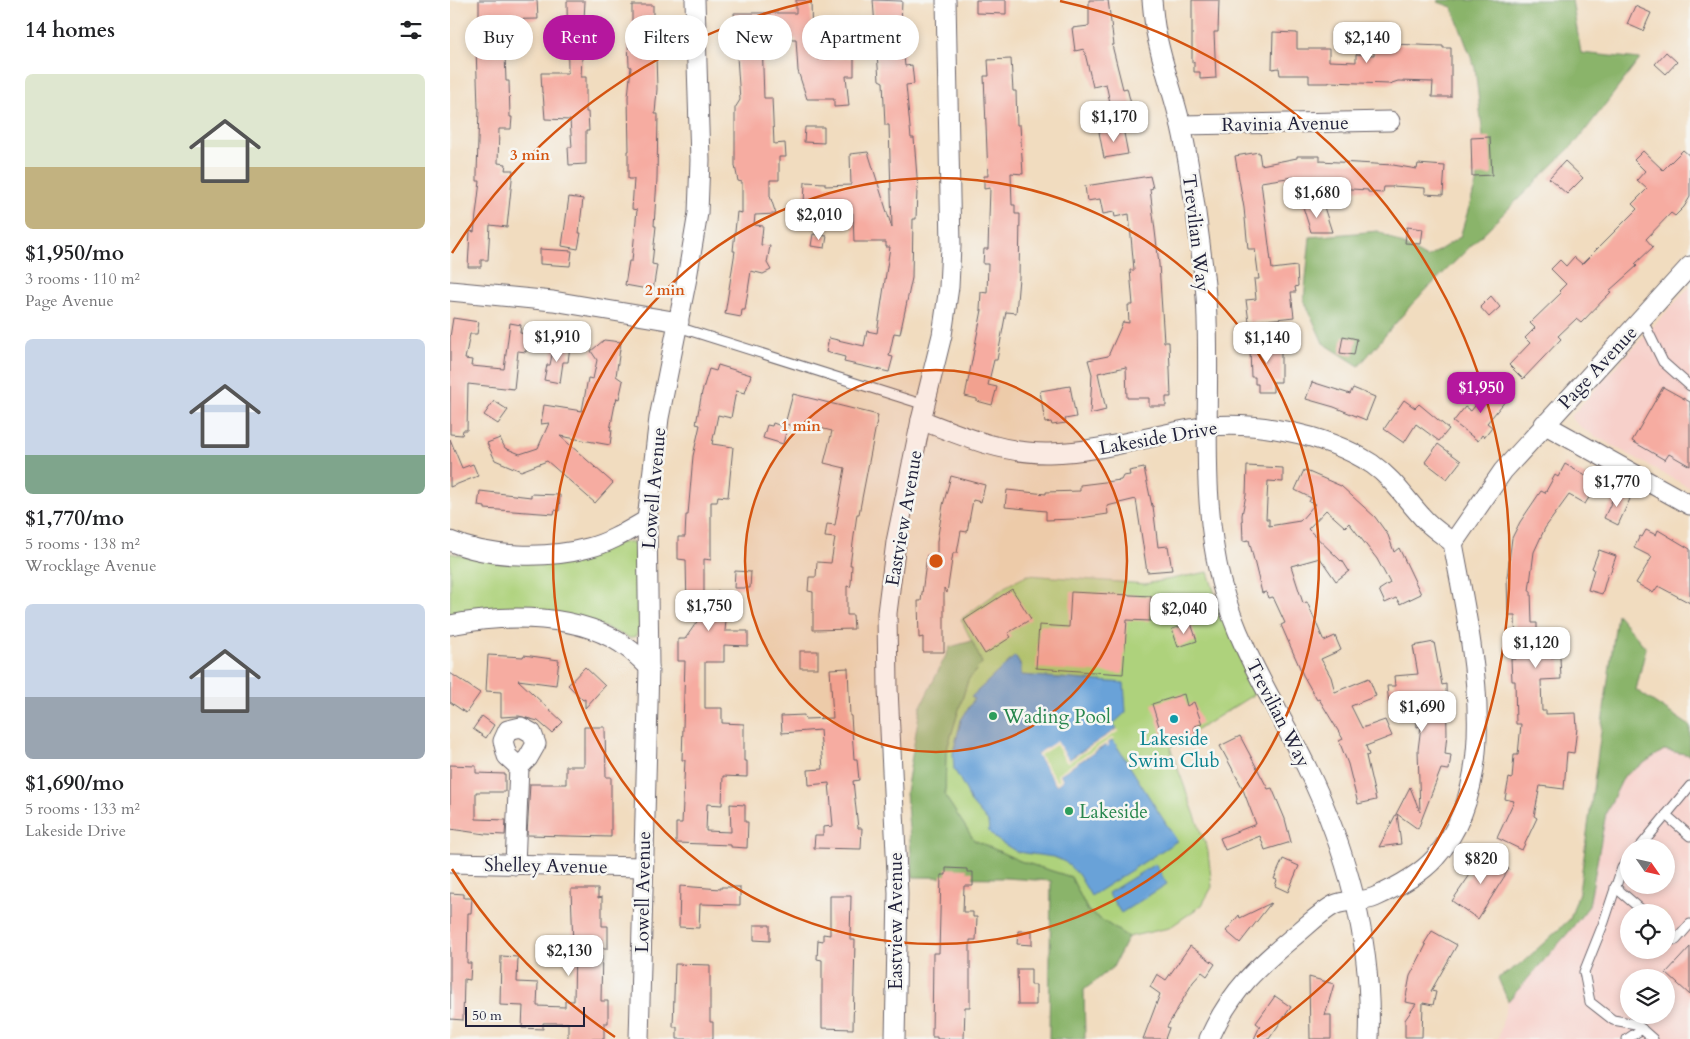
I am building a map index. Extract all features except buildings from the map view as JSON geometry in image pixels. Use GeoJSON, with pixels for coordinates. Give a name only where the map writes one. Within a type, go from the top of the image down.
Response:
{"type":"FeatureCollection","features":[{"type":"Feature","properties":{"kind":"street","name":"Lowell Avenue"},"geometry":{"type":"LineString","coordinates":[[639,1039],[642,867],[649,667],[647,520],[660,418],[698,213],[700,160],[695,0]]}},
{"type":"Feature","properties":{"kind":"street","name":"Eastview Avenue"},"geometry":{"type":"LineString","coordinates":[[895,1039],[898,893],[888,689],[887,613],[896,542],[923,413],[942,335],[949,287],[951,246],[946,0]]}},
{"type":"Feature","properties":{"kind":"street","name":"Trevilian Way"},"geometry":{"type":"LineString","coordinates":[[1152,0],[1156,34],[1181,125],[1192,180],[1206,296],[1208,492],[1212,532],[1222,583],[1242,641],[1308,770],[1329,817],[1348,870],[1360,919],[1370,1012],[1369,1039]]}},
{"type":"Feature","properties":{"kind":"street","name":"Ravinia Avenue"},"geometry":{"type":"LineString","coordinates":[[1181,125],[1390,121]]}},
{"type":"Feature","properties":{"kind":"street","name":"Page Avenue"},"geometry":{"type":"LineString","coordinates":[[1453,544],[1503,470],[1690,266]]}},
{"type":"Feature","properties":{"kind":"street"},"geometry":{"type":"LineString","coordinates":[[450,291],[553,301],[678,324]]}},
{"type":"Feature","properties":{"kind":"street","name":"Lakeside Drive"},"geometry":{"type":"LineString","coordinates":[[923,413],[976,441],[1018,451],[1048,453],[1106,448],[1192,429],[1221,425],[1300,434],[1347,450],[1373,465],[1397,486],[1427,522],[1453,544]]}},
{"type":"Feature","properties":{"kind":"street"},"geometry":{"type":"LineString","coordinates":[[1544,424],[1690,505]]}},
{"type":"Feature","properties":{"kind":"street"},"geometry":{"type":"LineString","coordinates":[[450,541],[480,550],[503,554],[558,554],[588,548],[620,536],[647,520]]}},
{"type":"Feature","properties":{"kind":"street"},"geometry":{"type":"LineString","coordinates":[[1209,1039],[1227,1004],[1239,987],[1253,972],[1325,910],[1336,904],[1373,898],[1423,869],[1448,842],[1456,827],[1468,795],[1473,771],[1477,692],[1473,653],[1453,544]]}},
{"type":"Feature","properties":{"kind":"street"},"geometry":{"type":"LineString","coordinates":[[450,625],[475,620],[502,618],[547,620],[573,624],[614,639],[628,648],[649,667]]}},
{"type":"Feature","properties":{"kind":"street"},"geometry":{"type":"LineString","coordinates":[[515,865],[519,767]]}},
{"type":"Feature","properties":{"kind":"street","name":"Shelley Avenue"},"geometry":{"type":"LineString","coordinates":[[450,863],[642,867]]}},
{"type":"Feature","properties":{"kind":"lane"},"geometry":{"type":"LineString","coordinates":[[1642,318],[1663,362],[1690,385]]}},
{"type":"Feature","properties":{"kind":"lane"},"geometry":{"type":"LineString","coordinates":[[678,324],[923,413]]}},
{"type":"Feature","properties":{"kind":"lane"},"geometry":{"type":"LineString","coordinates":[[1646,839],[1690,786]]}},
{"type":"Feature","properties":{"kind":"lane"},"geometry":{"type":"LineString","coordinates":[[1666,815],[1690,836]]}},
{"type":"Feature","properties":{"kind":"lane"},"geometry":{"type":"LineString","coordinates":[[1620,875],[1584,972],[1590,1002],[1613,1020],[1636,1024],[1653,1039]]}},
{"type":"Feature","properties":{"kind":"lane"},"geometry":{"type":"LineString","coordinates":[[1616,888],[1635,904]]}},
{"type":"Feature","properties":{"kind":"lane"},"geometry":{"type":"LineString","coordinates":[[1675,939],[1690,924]]}},
{"type":"Feature","properties":{"kind":"lane"},"geometry":{"type":"LineString","coordinates":[[1627,1039],[1642,1029]]}},
{"type":"Feature","properties":{"kind":"shaded area"},"geometry":{"type":"Polygon","coordinates":[[[1690,286],[1690,488],[1584,430],[1570,417],[1690,286]]]}},
{"type":"Feature","properties":{"kind":"shaded area"},"geometry":{"type":"Polygon","coordinates":[[[1664,750],[1690,755],[1690,1039],[1498,1039],[1508,1001],[1568,933],[1589,906],[1606,813],[1624,776],[1664,750]]]}},
{"type":"Feature","properties":{"kind":"green space"},"geometry":{"type":"Polygon","coordinates":[[[1439,0],[1572,0],[1581,53],[1640,59],[1578,140],[1412,304],[1359,366],[1323,343],[1304,300],[1310,237],[1378,231],[1427,258],[1460,237],[1485,154],[1475,68],[1452,7],[1438,2],[1439,0]]]}},
{"type":"Feature","properties":{"kind":"green space"},"geometry":{"type":"Polygon","coordinates":[[[629,542],[635,543],[639,547],[640,626],[636,636],[627,637],[602,626],[450,619],[450,553],[479,559],[629,542]]]}},
{"type":"Feature","properties":{"kind":"green space"},"geometry":{"type":"Polygon","coordinates":[[[1208,572],[1220,610],[1256,693],[1170,747],[1208,851],[1212,887],[1202,905],[1169,928],[1128,937],[1088,911],[1071,877],[1020,861],[974,840],[945,796],[946,752],[968,680],[982,663],[961,619],[1006,586],[1028,575],[1145,584],[1208,572]]]}},
{"type":"Feature","properties":{"kind":"green space"},"geometry":{"type":"Polygon","coordinates":[[[1617,614],[1646,648],[1636,690],[1690,726],[1690,755],[1664,750],[1624,776],[1606,813],[1589,906],[1568,933],[1508,1001],[1498,978],[1522,963],[1570,919],[1579,892],[1617,614]]]}},
{"type":"Feature","properties":{"kind":"green space"},"geometry":{"type":"Polygon","coordinates":[[[972,641],[982,663],[968,680],[946,752],[945,796],[974,840],[1020,861],[1071,877],[1088,911],[1128,937],[1113,967],[1084,990],[1085,1039],[1049,1039],[1051,881],[1005,878],[913,877],[906,792],[920,708],[950,647],[972,641]]]}},
{"type":"Feature","properties":{"kind":"water","name":"Lakeside"},"geometry":{"type":"Polygon","coordinates":[[[1015,656],[1021,666],[1021,675],[1124,683],[1126,712],[1113,724],[1117,729],[1068,760],[1057,742],[1037,754],[1056,785],[1063,780],[1060,774],[1108,745],[1113,740],[1177,841],[1091,896],[1078,874],[1065,862],[1054,857],[1017,852],[996,839],[989,832],[988,822],[970,801],[954,769],[953,753],[961,720],[974,699],[971,697],[1015,656]]]}},
{"type":"Feature","properties":{"kind":"water"},"geometry":{"type":"Polygon","coordinates":[[[1155,864],[1167,884],[1121,913],[1108,893],[1155,864]]]}},
{"type":"Feature","properties":{"kind":"pier"},"geometry":{"type":"Polygon","coordinates":[[[1117,729],[1119,731],[1069,762],[1066,762],[1056,745],[1040,755],[1057,781],[1060,780],[1057,775],[1058,773],[1112,738],[1115,738],[1108,743],[1107,747],[1105,745],[1060,774],[1063,780],[1056,785],[1037,754],[1057,741],[1069,760],[1117,729]]]}},
{"type":"Feature","properties":{"kind":"place","name":"Wading Pool"},"geometry":{"type":"Point","coordinates":[993,716]}},
{"type":"Feature","properties":{"kind":"place","name":"Lakeside Swim Club"},"geometry":{"type":"Point","coordinates":[1174,719]}},
{"type":"Feature","properties":{"kind":"place","name":"Lakeside"},"geometry":{"type":"Point","coordinates":[1069,811]}}]}
